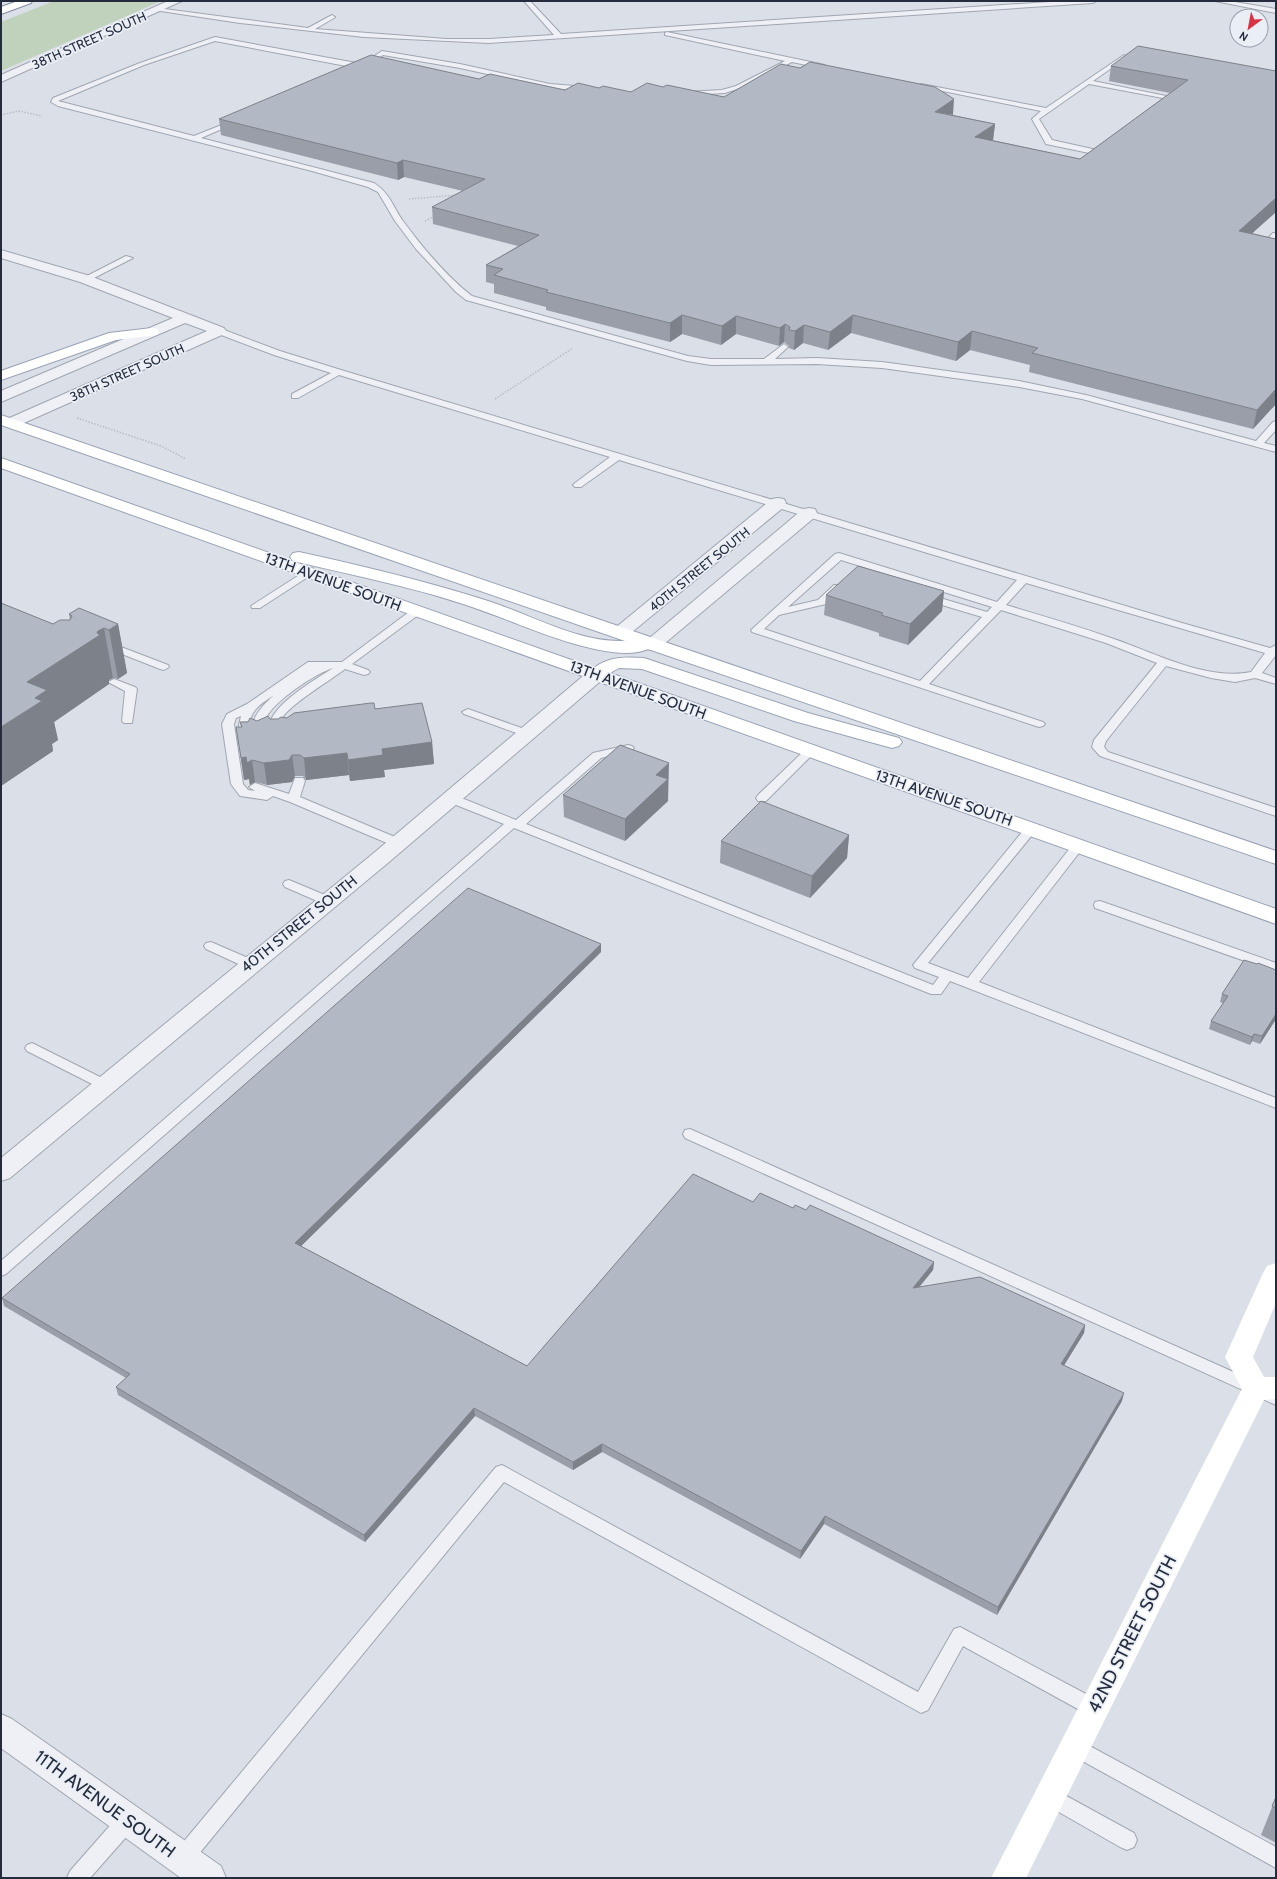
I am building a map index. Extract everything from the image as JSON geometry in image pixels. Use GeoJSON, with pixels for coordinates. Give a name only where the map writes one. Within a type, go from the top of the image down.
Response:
{"type":"FeatureCollection","features":[{"type":"Feature","properties":{"kind":"main road"},"geometry":{"type":"LineString","coordinates":[[1,11],[27,1]]}},
{"type":"Feature","properties":{"kind":"main road"},"geometry":{"type":"LineString","coordinates":[[1,376],[114,336],[152,332]]}},
{"type":"Feature","properties":{"kind":"main road"},"geometry":{"type":"LineString","coordinates":[[4,423],[1276,858]]}},
{"type":"Feature","properties":{"kind":"main road","name":"13TH AVENUE SOUTH"},"geometry":{"type":"LineString","coordinates":[[1,463],[1276,917]]}},
{"type":"Feature","properties":{"kind":"main road"},"geometry":{"type":"LineString","coordinates":[[196,533],[442,592],[484,605],[574,638],[599,645],[618,648],[652,645]]}},
{"type":"Feature","properties":{"kind":"main road"},"geometry":{"type":"LineString","coordinates":[[596,675],[608,665],[622,662],[644,664],[801,717],[929,752],[1022,772]]}},
{"type":"Feature","properties":{"kind":"main road"},"geometry":{"type":"LineString","coordinates":[[1269,1392],[1239,1357],[1276,1273]]}},
{"type":"Feature","properties":{"kind":"main road","name":"42ND STREET SOUTH"},"geometry":{"type":"LineString","coordinates":[[1008,1878],[1094,1708],[1269,1392]]}},
{"type":"Feature","properties":{"kind":"street","name":"38TH STREET SOUTH"},"geometry":{"type":"LineString","coordinates":[[1,79],[177,1]]}},
{"type":"Feature","properties":{"kind":"street","name":"38TH STREET SOUTH"},"geometry":{"type":"LineString","coordinates":[[1,254],[85,279],[219,331]]}},
{"type":"Feature","properties":{"kind":"street","name":"38TH STREET SOUTH"},"geometry":{"type":"LineString","coordinates":[[1,397],[185,318]]}},
{"type":"Feature","properties":{"kind":"street","name":"38TH STREET SOUTH"},"geometry":{"type":"LineString","coordinates":[[4,423],[219,331]]}},
{"type":"Feature","properties":{"kind":"street","name":"40TH STREET SOUTH"},"geometry":{"type":"LineString","coordinates":[[620,633],[778,504]]}},
{"type":"Feature","properties":{"kind":"street"},"geometry":{"type":"LineString","coordinates":[[652,645],[809,513]]}},
{"type":"Feature","properties":{"kind":"street","name":"40TH STREET SOUTH"},"geometry":{"type":"LineString","coordinates":[[1,1172],[250,964],[398,843],[596,675]]}},
{"type":"Feature","properties":{"kind":"street","name":"11TH AVENUE SOUTH"},"geometry":{"type":"LineString","coordinates":[[1,1729],[209,1878]]}},
{"type":"Feature","properties":{"kind":"lane"},"geometry":{"type":"LineString","coordinates":[[527,1],[560,37]]}},
{"type":"Feature","properties":{"kind":"lane"},"geometry":{"type":"LineString","coordinates":[[157,10],[366,36],[444,41],[489,41],[1093,1]]}},
{"type":"Feature","properties":{"kind":"lane"},"geometry":{"type":"LineString","coordinates":[[1218,1],[1276,11]]}},
{"type":"Feature","properties":{"kind":"lane"},"geometry":{"type":"LineString","coordinates":[[310,29],[332,17]]}},
{"type":"Feature","properties":{"kind":"lane"},"geometry":{"type":"LineString","coordinates":[[650,31],[833,68]]}},
{"type":"Feature","properties":{"kind":"lane"},"geometry":{"type":"LineString","coordinates":[[363,66],[215,39],[142,64],[55,99],[54,102],[60,105],[315,169],[371,185],[381,191],[399,222],[419,247],[459,290],[470,298],[687,358],[718,362],[817,361],[882,365],[1019,384],[1083,397],[1276,448]]}},
{"type":"Feature","properties":{"kind":"lane"},"geometry":{"type":"LineString","coordinates":[[1094,152],[1049,142],[1035,119],[1133,51]]}},
{"type":"Feature","properties":{"kind":"lane"},"geometry":{"type":"LineString","coordinates":[[348,72],[363,66],[382,53],[460,66],[550,86],[594,90]]}},
{"type":"Feature","properties":{"kind":"lane"},"geometry":{"type":"LineString","coordinates":[[679,93],[723,92],[738,87],[791,60]]}},
{"type":"Feature","properties":{"kind":"lane"},"geometry":{"type":"LineString","coordinates":[[1088,82],[1166,98]]}},
{"type":"Feature","properties":{"kind":"lane"},"geometry":{"type":"LineString","coordinates":[[911,84],[1047,110]]}},
{"type":"Feature","properties":{"kind":"lane"},"geometry":{"type":"LineString","coordinates":[[194,139],[246,116]]}},
{"type":"Feature","properties":{"kind":"lane"},"geometry":{"type":"LineString","coordinates":[[1276,235],[1271,239],[1276,240]]}},
{"type":"Feature","properties":{"kind":"lane"},"geometry":{"type":"LineString","coordinates":[[85,279],[129,258]]}},
{"type":"Feature","properties":{"kind":"lane"},"geometry":{"type":"LineString","coordinates":[[219,331],[277,353],[338,372],[1025,578],[1275,651],[1255,675]]}},
{"type":"Feature","properties":{"kind":"lane"},"geometry":{"type":"LineString","coordinates":[[767,361],[784,347]]}},
{"type":"Feature","properties":{"kind":"lane"},"geometry":{"type":"LineString","coordinates":[[295,396],[338,372]]}},
{"type":"Feature","properties":{"kind":"lane"},"geometry":{"type":"LineString","coordinates":[[1258,444],[1276,424]]}},
{"type":"Feature","properties":{"kind":"lane"},"geometry":{"type":"LineString","coordinates":[[578,485],[618,456]]}},
{"type":"Feature","properties":{"kind":"lane"},"geometry":{"type":"LineString","coordinates":[[1039,724],[756,630],[839,556],[1110,641],[1164,662],[1211,675],[1235,679],[1255,675],[1276,681]]}},
{"type":"Feature","properties":{"kind":"lane"},"geometry":{"type":"LineString","coordinates":[[256,606],[307,572]]}},
{"type":"Feature","properties":{"kind":"lane"},"geometry":{"type":"LineString","coordinates":[[922,685],[1000,606],[1025,578]]}},
{"type":"Feature","properties":{"kind":"lane"},"geometry":{"type":"LineString","coordinates":[[776,612],[822,602],[838,587],[846,582]]}},
{"type":"Feature","properties":{"kind":"lane"},"geometry":{"type":"LineString","coordinates":[[914,593],[989,616]]}},
{"type":"Feature","properties":{"kind":"lane"},"geometry":{"type":"LineString","coordinates":[[276,736],[274,721],[284,708],[417,611]]}},
{"type":"Feature","properties":{"kind":"lane"},"geometry":{"type":"LineString","coordinates":[[99,642],[164,667]]}},
{"type":"Feature","properties":{"kind":"lane"},"geometry":{"type":"LineString","coordinates":[[1164,662],[1100,740],[1098,747],[1104,754],[1276,812]]}},
{"type":"Feature","properties":{"kind":"lane"},"geometry":{"type":"LineString","coordinates":[[294,799],[244,793],[237,784],[228,724],[232,716],[251,706],[312,664],[344,664],[364,672]]}},
{"type":"Feature","properties":{"kind":"lane"},"geometry":{"type":"LineString","coordinates":[[288,722],[295,711],[341,676],[344,664]]}},
{"type":"Feature","properties":{"kind":"lane"},"geometry":{"type":"LineString","coordinates":[[260,738],[258,725],[261,717],[273,702],[320,669],[344,664]]}},
{"type":"Feature","properties":{"kind":"lane"},"geometry":{"type":"LineString","coordinates":[[114,682],[131,689],[128,720]]}},
{"type":"Feature","properties":{"kind":"lane"},"geometry":{"type":"LineString","coordinates":[[246,740],[244,724],[245,716],[251,706]]}},
{"type":"Feature","properties":{"kind":"lane"},"geometry":{"type":"LineString","coordinates":[[468,712],[526,733]]}},
{"type":"Feature","properties":{"kind":"lane"},"geometry":{"type":"LineString","coordinates":[[1,1270],[596,755],[628,748]]}},
{"type":"Feature","properties":{"kind":"lane"},"geometry":{"type":"LineString","coordinates":[[762,798],[810,751]]}},
{"type":"Feature","properties":{"kind":"lane"},"geometry":{"type":"LineString","coordinates":[[294,782],[294,799]]}},
{"type":"Feature","properties":{"kind":"lane"},"geometry":{"type":"LineString","coordinates":[[271,785],[294,799]]}},
{"type":"Feature","properties":{"kind":"lane"},"geometry":{"type":"LineString","coordinates":[[255,787],[294,799],[398,843]]}},
{"type":"Feature","properties":{"kind":"lane"},"geometry":{"type":"LineString","coordinates":[[450,798],[936,991],[947,975]]}},
{"type":"Feature","properties":{"kind":"lane"},"geometry":{"type":"LineString","coordinates":[[1031,829],[920,965],[1276,1103]]}},
{"type":"Feature","properties":{"kind":"lane"},"geometry":{"type":"LineString","coordinates":[[971,984],[1078,846]]}},
{"type":"Feature","properties":{"kind":"lane"},"geometry":{"type":"LineString","coordinates":[[289,884],[328,901]]}},
{"type":"Feature","properties":{"kind":"lane"},"geometry":{"type":"LineString","coordinates":[[1100,905],[1276,968]]}},
{"type":"Feature","properties":{"kind":"lane"},"geometry":{"type":"LineString","coordinates":[[211,946],[250,964]]}},
{"type":"Feature","properties":{"kind":"lane"},"geometry":{"type":"LineString","coordinates":[[32,1048],[105,1085]]}},
{"type":"Feature","properties":{"kind":"lane"},"geometry":{"type":"LineString","coordinates":[[690,1134],[1269,1392]]}},
{"type":"Feature","properties":{"kind":"lane"},"geometry":{"type":"LineString","coordinates":[[182,1859],[502,1472],[921,1704],[960,1635],[1094,1708]]}},
{"type":"Feature","properties":{"kind":"lane"},"geometry":{"type":"LineString","coordinates":[[1075,1747],[1276,1858]]}},
{"type":"Feature","properties":{"kind":"lane"},"geometry":{"type":"LineString","coordinates":[[1050,1796],[1127,1840]]}},
{"type":"Feature","properties":{"kind":"lane"},"geometry":{"type":"LineString","coordinates":[[78,1878],[128,1820]]}},
{"type":"Feature","properties":{"kind":"path"},"geometry":{"type":"LineString","coordinates":[[1,114],[19,111],[36,114]]}},
{"type":"Feature","properties":{"kind":"path"},"geometry":{"type":"LineString","coordinates":[[404,199],[459,195]]}},
{"type":"Feature","properties":{"kind":"path"},"geometry":{"type":"LineString","coordinates":[[419,222],[426,221],[439,214]]}},
{"type":"Feature","properties":{"kind":"path"},"geometry":{"type":"LineString","coordinates":[[493,400],[573,347]]}},
{"type":"Feature","properties":{"kind":"green space"},"geometry":{"type":"Polygon","coordinates":[[[54,1],[161,1],[1,71],[1,22],[54,1]]]}},
{"type":"Feature","properties":{"kind":"building"},"geometry":{"type":"Polygon","coordinates":[[[1138,46],[1276,71],[1276,198],[1239,231],[1276,239],[1276,389],[1257,410],[1032,353],[1038,348],[972,331],[958,342],[853,315],[830,332],[804,325],[795,331],[789,330],[790,327],[785,324],[780,328],[736,316],[722,326],[682,315],[670,323],[546,292],[548,290],[494,275],[503,269],[486,265],[539,235],[432,207],[485,179],[403,160],[397,163],[219,119],[371,55],[479,79],[490,74],[565,90],[578,83],[599,88],[603,86],[631,92],[647,83],[663,87],[667,85],[724,97],[781,64],[800,68],[810,62],[935,87],[954,99],[935,112],[995,124],[975,137],[1080,159],[1188,80],[1111,66],[1138,46]]]}},
{"type":"Feature","properties":{"kind":"building"},"geometry":{"type":"Polygon","coordinates":[[[858,566],[944,591],[910,624],[881,615],[883,613],[826,595],[858,566]]]}},
{"type":"Feature","properties":{"kind":"building"},"geometry":{"type":"Polygon","coordinates":[[[1,603],[53,624],[60,620],[70,620],[72,616],[69,614],[79,608],[118,624],[109,630],[104,628],[98,631],[97,633],[100,635],[27,682],[47,690],[35,698],[42,701],[1,727],[1,603]]]}},
{"type":"Feature","properties":{"kind":"building"},"geometry":{"type":"Polygon","coordinates":[[[374,703],[375,709],[422,703],[432,742],[382,749],[383,755],[348,760],[347,753],[304,758],[300,755],[292,755],[289,760],[264,763],[252,760],[247,763],[246,757],[241,758],[236,727],[242,727],[240,722],[248,722],[250,718],[257,721],[268,716],[270,719],[278,719],[281,717],[287,718],[294,713],[374,703]]]}},
{"type":"Feature","properties":{"kind":"building"},"geometry":{"type":"Polygon","coordinates":[[[620,745],[669,763],[656,775],[668,779],[625,819],[563,795],[620,745]]]}},
{"type":"Feature","properties":{"kind":"building"},"geometry":{"type":"Polygon","coordinates":[[[761,801],[849,835],[812,876],[721,841],[761,801]]]}},
{"type":"Feature","properties":{"kind":"building"},"geometry":{"type":"Polygon","coordinates":[[[468,888],[601,944],[295,1243],[527,1366],[693,1174],[753,1202],[760,1193],[793,1208],[795,1205],[806,1210],[810,1205],[934,1262],[913,1288],[980,1277],[1085,1325],[1061,1364],[1124,1393],[998,1607],[825,1516],[801,1551],[602,1444],[573,1462],[474,1408],[364,1535],[116,1387],[130,1374],[2,1298],[468,888]]]}},
{"type":"Feature","properties":{"kind":"building"},"geometry":{"type":"Polygon","coordinates":[[[1244,960],[1258,963],[1276,970],[1276,1014],[1262,1036],[1254,1034],[1252,1037],[1211,1021],[1228,996],[1222,994],[1244,960]]]}},
{"type":"Feature","properties":{"kind":"building"},"geometry":{"type":"Polygon","coordinates":[[[1276,1797],[1276,1808],[1272,1806],[1276,1797]]]}}]}
